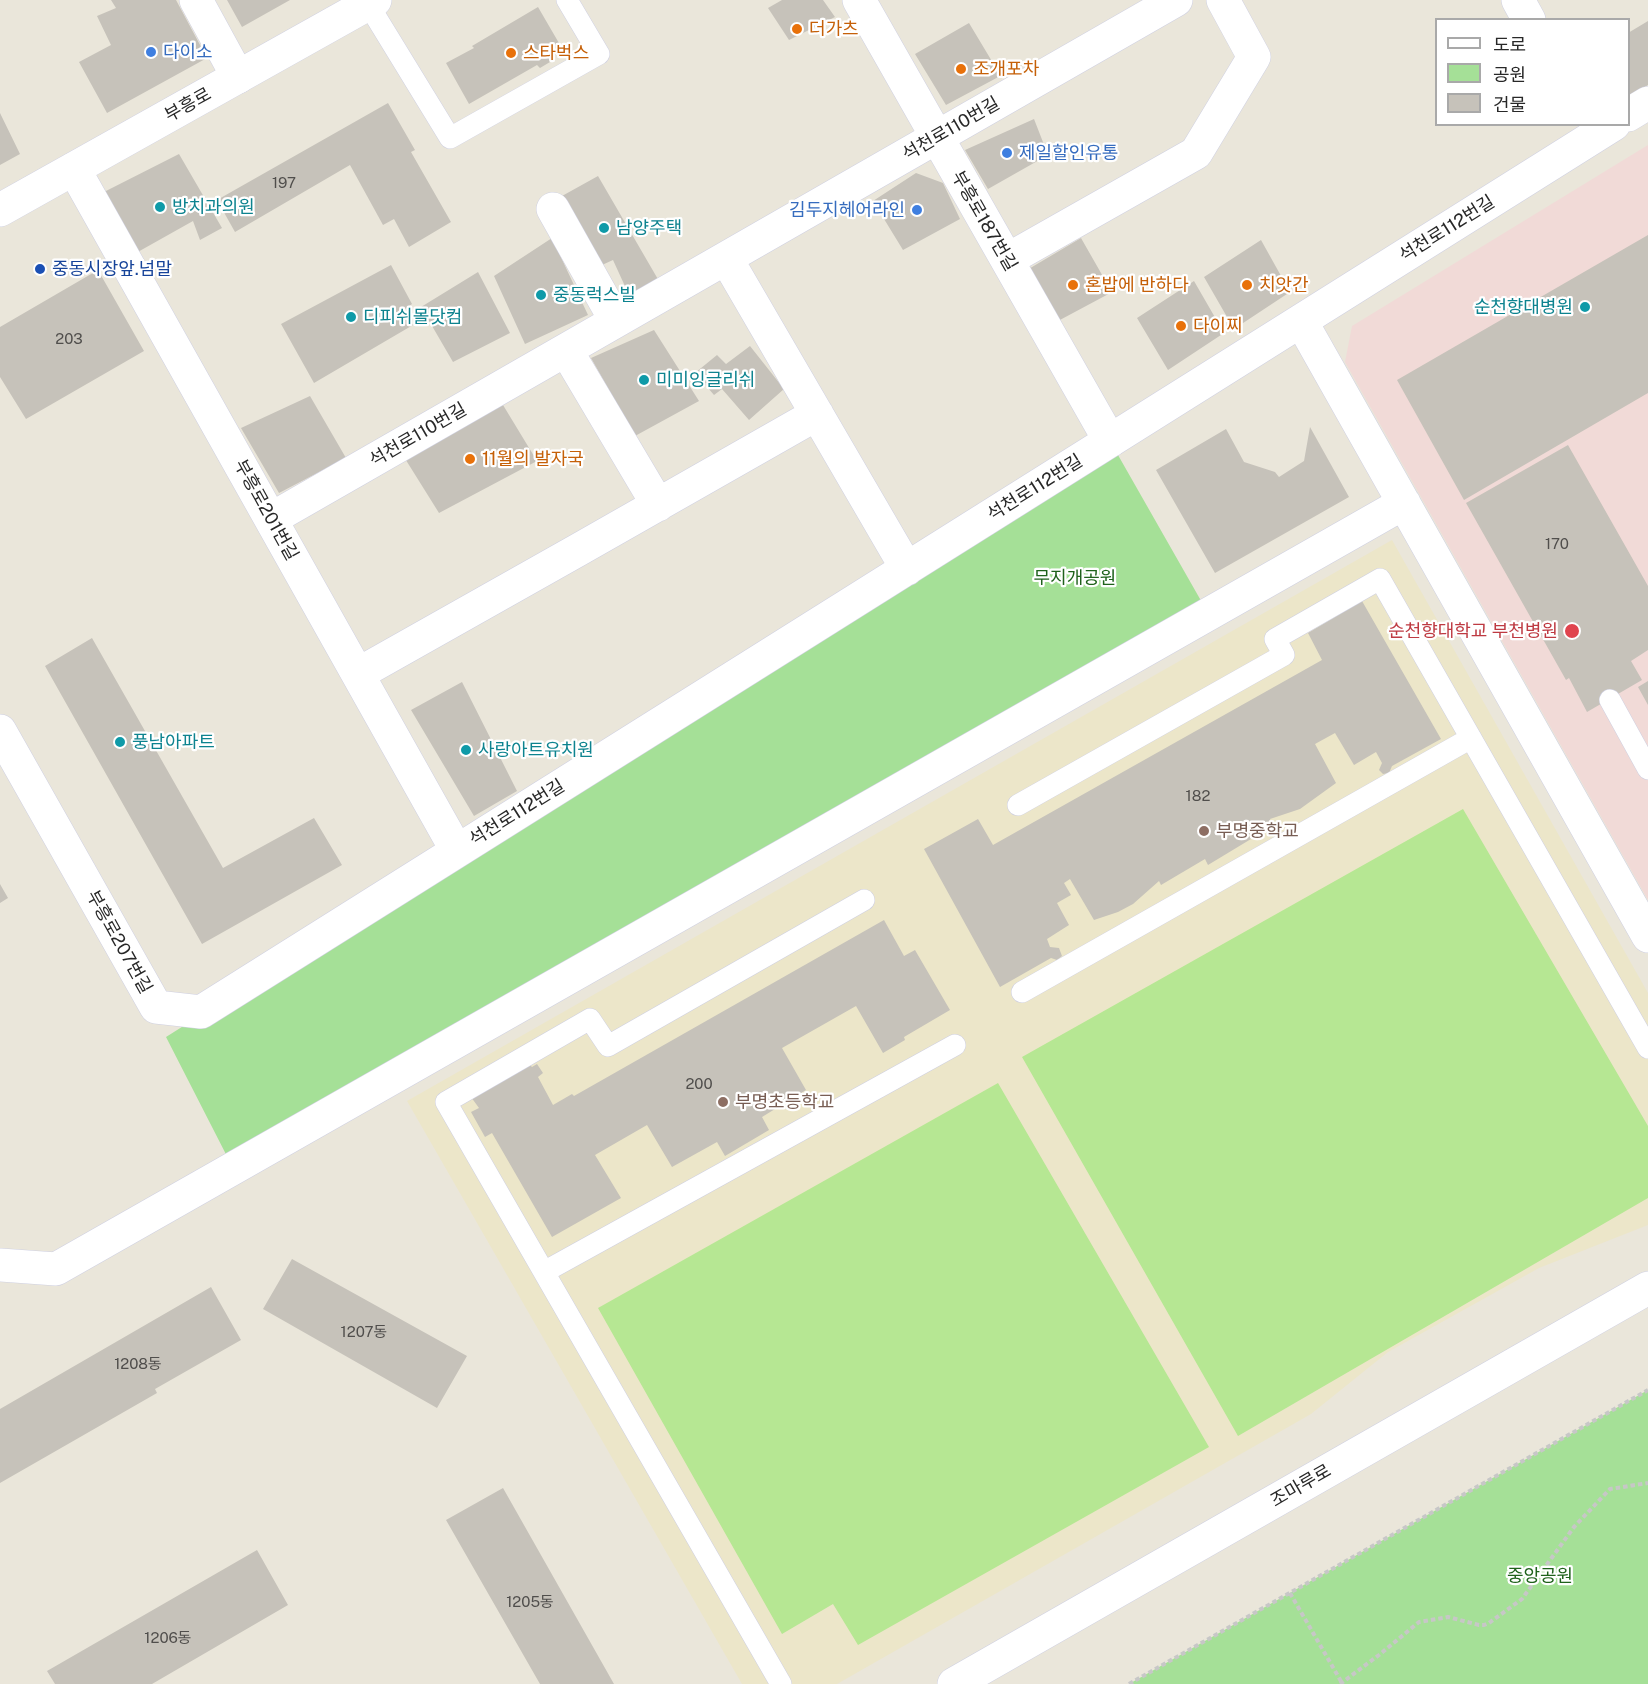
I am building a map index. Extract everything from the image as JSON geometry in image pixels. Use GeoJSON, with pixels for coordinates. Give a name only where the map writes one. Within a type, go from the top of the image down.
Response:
{"type":"FeatureCollection","features":[{"type":"Feature","properties":{"kind":"street"},"geometry":{"type":"LineString","coordinates":[[196,0],[238,77]]}},
{"type":"Feature","properties":{"kind":"street","name":"부흥로187번길"},"geometry":{"type":"LineString","coordinates":[[859,0],[1110,441]]}},
{"type":"Feature","properties":{"kind":"street","name":"석천로110번길"},"geometry":{"type":"LineString","coordinates":[[271,519],[1176,0]]}},
{"type":"Feature","properties":{"kind":"street"},"geometry":{"type":"LineString","coordinates":[[1006,260],[1196,153],[1254,57],[1223,0]]}},
{"type":"Feature","properties":{"kind":"street"},"geometry":{"type":"LineString","coordinates":[[1518,0],[1528,18]]}},
{"type":"Feature","properties":{"kind":"street","name":"부흥로"},"geometry":{"type":"LineString","coordinates":[[0,210],[372,2]]}},
{"type":"Feature","properties":{"kind":"street"},"geometry":{"type":"LineString","coordinates":[[1630,114],[1648,103]]}},
{"type":"Feature","properties":{"kind":"street","name":"석천로112번길"},"geometry":{"type":"LineString","coordinates":[[457,851],[1301,321],[1599,128]]}},
{"type":"Feature","properties":{"kind":"street","name":"부흥로201번길"},"geometry":{"type":"LineString","coordinates":[[74,169],[457,851]]}},
{"type":"Feature","properties":{"kind":"street"},"geometry":{"type":"LineString","coordinates":[[553,209],[616,321]]}},
{"type":"Feature","properties":{"kind":"street"},"geometry":{"type":"LineString","coordinates":[[726,258],[907,569]]}},
{"type":"Feature","properties":{"kind":"street"},"geometry":{"type":"LineString","coordinates":[[1301,321],[1648,936]]}},
{"type":"Feature","properties":{"kind":"street"},"geometry":{"type":"LineString","coordinates":[[566,350],[658,505]]}},
{"type":"Feature","properties":{"kind":"street"},"geometry":{"type":"LineString","coordinates":[[357,674],[817,414]]}},
{"type":"Feature","properties":{"kind":"street"},"geometry":{"type":"LineString","coordinates":[[0,1265],[56,1269],[1404,503]]}},
{"type":"Feature","properties":{"kind":"street","name":"부흥로207번길"},"geometry":{"type":"LineString","coordinates":[[0,731],[156,1007],[201,1012],[457,851]]}},
{"type":"Feature","properties":{"kind":"street","name":"조마루로"},"geometry":{"type":"LineString","coordinates":[[954,1684],[1648,1288]]}},
{"type":"Feature","properties":{"kind":"lane"},"geometry":{"type":"LineString","coordinates":[[372,2],[450,138],[599,54],[567,0]]}},
{"type":"Feature","properties":{"kind":"lane"},"geometry":{"type":"LineString","coordinates":[[1018,805],[1284,655],[1275,639],[1380,579],[1648,1048]]}},
{"type":"Feature","properties":{"kind":"lane"},"geometry":{"type":"LineString","coordinates":[[1610,700],[1648,769]]}},
{"type":"Feature","properties":{"kind":"lane"},"geometry":{"type":"LineString","coordinates":[[1022,992],[1471,738]]}},
{"type":"Feature","properties":{"kind":"lane"},"geometry":{"type":"LineString","coordinates":[[781,1684],[446,1102],[590,1019],[608,1046],[864,900]]}},
{"type":"Feature","properties":{"kind":"lane"},"geometry":{"type":"LineString","coordinates":[[544,1272],[955,1045]]}},
{"type":"Feature","properties":{"kind":"path"},"geometry":{"type":"LineString","coordinates":[[1129,1684],[1135,1683],[1648,1390]]}},
{"type":"Feature","properties":{"kind":"path"},"geometry":{"type":"LineString","coordinates":[[1290,1593],[1341,1684],[1419,1622],[1448,1617],[1484,1625],[1489,1623],[1522,1599],[1574,1527],[1610,1489],[1648,1483]]}},
{"type":"Feature","properties":{"kind":"shaded area","name":"순천향대학교 부천병원"},"geometry":{"type":"Polygon","coordinates":[[[1648,145],[1648,900],[1345,362],[1352,326],[1648,145]]]}},
{"type":"Feature","properties":{"kind":"shaded area"},"geometry":{"type":"Polygon","coordinates":[[[1392,540],[1648,993],[1648,1225],[1539,1268],[1388,1352],[1311,1414],[837,1684],[742,1684],[407,1101],[1392,540]]]}},
{"type":"Feature","properties":{"kind":"green space","name":"무지개공원"},"geometry":{"type":"Polygon","coordinates":[[[1110,441],[1208,613],[233,1168],[166,1037],[1110,441]]]}},
{"type":"Feature","properties":{"kind":"green space"},"geometry":{"type":"Polygon","coordinates":[[[1463,809],[1648,1126],[1648,1198],[1238,1436],[1022,1057],[1463,809]]]}},
{"type":"Feature","properties":{"kind":"green space"},"geometry":{"type":"Polygon","coordinates":[[[998,1083],[1209,1447],[858,1645],[833,1604],[782,1634],[598,1308],[998,1083]]]}},
{"type":"Feature","properties":{"kind":"green space","name":"중앙공원"},"geometry":{"type":"Polygon","coordinates":[[[1648,1390],[1648,1684],[1129,1684],[1648,1390]]]}},
{"type":"Feature","properties":{"kind":"building","name":"다이소"},"geometry":{"type":"Polygon","coordinates":[[[111,0],[176,0],[207,58],[107,113],[79,62],[111,45],[97,16],[116,8],[111,0]]]}},
{"type":"Feature","properties":{"kind":"building"},"geometry":{"type":"Polygon","coordinates":[[[227,0],[290,0],[242,27],[227,0]]]}},
{"type":"Feature","properties":{"kind":"building","name":"더가츠"},"geometry":{"type":"Polygon","coordinates":[[[782,0],[823,0],[835,17],[789,40],[768,8],[782,0]]]}},
{"type":"Feature","properties":{"kind":"building","name":"스타벅스"},"geometry":{"type":"Polygon","coordinates":[[[538,7],[563,50],[553,56],[555,59],[540,68],[537,65],[469,104],[446,63],[538,7]]]}},
{"type":"Feature","properties":{"kind":"building"},"geometry":{"type":"Polygon","coordinates":[[[1648,21],[1648,85],[1630,97],[1630,32],[1648,21]]]}},
{"type":"Feature","properties":{"kind":"building","name":"조개포차"},"geometry":{"type":"Polygon","coordinates":[[[969,23],[993,63],[1004,74],[946,105],[915,54],[969,23]]]}},
{"type":"Feature","properties":{"kind":"building"},"geometry":{"type":"Polygon","coordinates":[[[388,103],[415,150],[411,152],[451,222],[409,247],[394,219],[383,225],[350,165],[235,232],[217,200],[388,103]]]}},
{"type":"Feature","properties":{"kind":"building"},"geometry":{"type":"Polygon","coordinates":[[[0,113],[20,154],[0,165],[0,113]]]}},
{"type":"Feature","properties":{"kind":"building","name":"제일할인유통"},"geometry":{"type":"Polygon","coordinates":[[[1034,119],[1048,155],[988,189],[965,150],[1034,119]]]}},
{"type":"Feature","properties":{"kind":"building","name":"방치과의원"},"geometry":{"type":"Polygon","coordinates":[[[179,154],[222,228],[200,240],[193,221],[136,253],[102,193],[179,154]]]}},
{"type":"Feature","properties":{"kind":"building","name":"김두지헤어라인"},"geometry":{"type":"Polygon","coordinates":[[[916,173],[943,183],[960,219],[903,250],[873,201],[916,173]]]}},
{"type":"Feature","properties":{"kind":"building","name":"남양주택"},"geometry":{"type":"Polygon","coordinates":[[[598,176],[659,281],[629,295],[613,260],[602,265],[562,196],[598,176]]]}},
{"type":"Feature","properties":{"kind":"building","name":"순천향대병원"},"geometry":{"type":"Polygon","coordinates":[[[1648,235],[1648,393],[1464,500],[1397,380],[1648,235]]]}},
{"type":"Feature","properties":{"kind":"building","name":"중동럭스빌"},"geometry":{"type":"Polygon","coordinates":[[[552,238],[588,315],[525,344],[494,276],[552,238]]]}},
{"type":"Feature","properties":{"kind":"building","name":"혼밥에 반하다"},"geometry":{"type":"Polygon","coordinates":[[[1081,238],[1105,280],[1116,290],[1058,321],[1027,270],[1081,238]]]}},
{"type":"Feature","properties":{"kind":"building","name":"치앗간"},"geometry":{"type":"Polygon","coordinates":[[[1261,240],[1290,292],[1234,329],[1204,277],[1261,240]]]}},
{"type":"Feature","properties":{"kind":"building","name":"디피쉬몰닷컴"},"geometry":{"type":"Polygon","coordinates":[[[391,265],[412,304],[404,310],[413,325],[314,383],[281,324],[391,265]]]}},
{"type":"Feature","properties":{"kind":"building"},"geometry":{"type":"Polygon","coordinates":[[[98,270],[144,351],[26,419],[0,377],[0,327],[98,270]]]}},
{"type":"Feature","properties":{"kind":"building"},"geometry":{"type":"Polygon","coordinates":[[[478,272],[510,333],[453,362],[421,307],[478,272]]]}},
{"type":"Feature","properties":{"kind":"building","name":"다이찌"},"geometry":{"type":"Polygon","coordinates":[[[1194,281],[1224,333],[1168,370],[1137,318],[1194,281]]]}},
{"type":"Feature","properties":{"kind":"building","name":"미미잉글리쉬"},"geometry":{"type":"Polygon","coordinates":[[[654,330],[699,401],[635,436],[591,358],[654,330]]]}},
{"type":"Feature","properties":{"kind":"building"},"geometry":{"type":"Polygon","coordinates":[[[750,346],[784,389],[749,420],[722,389],[714,395],[695,373],[717,355],[726,364],[750,346]]]}},
{"type":"Feature","properties":{"kind":"building"},"geometry":{"type":"Polygon","coordinates":[[[310,396],[346,458],[279,493],[241,428],[310,396]]]}},
{"type":"Feature","properties":{"kind":"building","name":"11월의 발자국"},"geometry":{"type":"Polygon","coordinates":[[[503,405],[537,461],[439,513],[404,457],[503,405]]]}},
{"type":"Feature","properties":{"kind":"building"},"geometry":{"type":"Polygon","coordinates":[[[1310,427],[1349,497],[1215,573],[1156,470],[1226,429],[1244,462],[1275,472],[1279,477],[1304,461],[1310,427]]]}},
{"type":"Feature","properties":{"kind":"building"},"geometry":{"type":"Polygon","coordinates":[[[1568,445],[1648,586],[1648,650],[1631,661],[1642,680],[1587,712],[1569,678],[1566,680],[1466,503],[1568,445]]]}},
{"type":"Feature","properties":{"kind":"building","name":"부명중학교"},"geometry":{"type":"Polygon","coordinates":[[[1362,601],[1441,739],[1392,766],[1389,773],[1383,774],[1379,770],[1382,763],[1376,752],[1354,765],[1335,733],[1315,744],[1336,783],[1300,809],[1270,819],[1271,822],[1249,835],[1251,839],[1208,865],[1205,859],[1161,885],[1159,881],[1133,904],[1118,912],[1094,920],[1070,879],[1064,883],[1071,895],[1057,903],[1069,925],[1047,939],[1050,947],[1059,948],[1062,956],[1057,960],[1051,958],[1000,987],[924,849],[978,819],[993,845],[1322,660],[1308,633],[1362,601]]]}},
{"type":"Feature","properties":{"kind":"building","name":"풍남아파트"},"geometry":{"type":"Polygon","coordinates":[[[92,638],[223,868],[314,818],[342,865],[202,944],[45,666],[92,638]]]}},
{"type":"Feature","properties":{"kind":"building"},"geometry":{"type":"Polygon","coordinates":[[[1648,681],[1648,705],[1638,687],[1648,681]]]}},
{"type":"Feature","properties":{"kind":"building","name":"사랑아트유치원"},"geometry":{"type":"Polygon","coordinates":[[[462,682],[517,791],[474,816],[411,710],[462,682]]]}},
{"type":"Feature","properties":{"kind":"building"},"geometry":{"type":"Polygon","coordinates":[[[0,884],[8,898],[0,903],[0,884]]]}},
{"type":"Feature","properties":{"kind":"building","name":"부명초등학교"},"geometry":{"type":"Polygon","coordinates":[[[884,920],[904,956],[915,950],[950,1010],[904,1037],[905,1040],[883,1053],[856,1006],[782,1048],[806,1090],[762,1117],[769,1130],[725,1156],[717,1142],[672,1167],[647,1125],[595,1155],[621,1198],[552,1237],[492,1133],[485,1137],[471,1112],[479,1108],[471,1097],[529,1064],[532,1067],[537,1064],[543,1073],[538,1077],[553,1105],[572,1094],[574,1096],[884,920]]]}},
{"type":"Feature","properties":{"kind":"building"},"geometry":{"type":"Polygon","coordinates":[[[292,1259],[467,1356],[437,1408],[263,1309],[292,1259]]]}},
{"type":"Feature","properties":{"kind":"building"},"geometry":{"type":"Polygon","coordinates":[[[211,1287],[241,1340],[155,1389],[157,1393],[0,1483],[0,1409],[211,1287]]]}},
{"type":"Feature","properties":{"kind":"building"},"geometry":{"type":"Polygon","coordinates":[[[503,1488],[614,1684],[540,1684],[446,1520],[503,1488]]]}},
{"type":"Feature","properties":{"kind":"building"},"geometry":{"type":"Polygon","coordinates":[[[257,1550],[288,1605],[152,1684],[55,1684],[47,1671],[257,1550]]]}},
{"type":"Feature","properties":{"kind":"place","name":"더가츠"},"geometry":{"type":"Point","coordinates":[797,29]}},
{"type":"Feature","properties":{"kind":"place","name":"다이소"},"geometry":{"type":"Point","coordinates":[151,52]}},
{"type":"Feature","properties":{"kind":"place","name":"스타벅스"},"geometry":{"type":"Point","coordinates":[511,53]}},
{"type":"Feature","properties":{"kind":"place","name":"조개포차"},"geometry":{"type":"Point","coordinates":[961,69]}},
{"type":"Feature","properties":{"kind":"place","name":"제일할인유통"},"geometry":{"type":"Point","coordinates":[1007,153]}},
{"type":"Feature","properties":{"kind":"place","name":"방치과의원"},"geometry":{"type":"Point","coordinates":[160,207]}},
{"type":"Feature","properties":{"kind":"place","name":"김두지헤어라인"},"geometry":{"type":"Point","coordinates":[917,210]}},
{"type":"Feature","properties":{"kind":"place","name":"남양주택"},"geometry":{"type":"Point","coordinates":[604,228]}},
{"type":"Feature","properties":{"kind":"place","name":"중동시장앞.넘말"},"geometry":{"type":"Point","coordinates":[40,269]}},
{"type":"Feature","properties":{"kind":"place","name":"혼밥에 반하다"},"geometry":{"type":"Point","coordinates":[1073,285]}},
{"type":"Feature","properties":{"kind":"place","name":"치앗간"},"geometry":{"type":"Point","coordinates":[1247,285]}},
{"type":"Feature","properties":{"kind":"place","name":"중동럭스빌"},"geometry":{"type":"Point","coordinates":[541,295]}},
{"type":"Feature","properties":{"kind":"place","name":"순천향대병원"},"geometry":{"type":"Point","coordinates":[1585,307]}},
{"type":"Feature","properties":{"kind":"place","name":"디피쉬몰닷컴"},"geometry":{"type":"Point","coordinates":[351,317]}},
{"type":"Feature","properties":{"kind":"place","name":"다이찌"},"geometry":{"type":"Point","coordinates":[1181,326]}},
{"type":"Feature","properties":{"kind":"place","name":"미미잉글리쉬"},"geometry":{"type":"Point","coordinates":[644,380]}},
{"type":"Feature","properties":{"kind":"place","name":"11월의 발자국"},"geometry":{"type":"Point","coordinates":[470,459]}},
{"type":"Feature","properties":{"kind":"place","name":"순천향대학교 부천병원"},"geometry":{"type":"Point","coordinates":[1572,631]}},
{"type":"Feature","properties":{"kind":"place","name":"풍남아파트"},"geometry":{"type":"Point","coordinates":[120,742]}},
{"type":"Feature","properties":{"kind":"place","name":"사랑아트유치원"},"geometry":{"type":"Point","coordinates":[466,750]}},
{"type":"Feature","properties":{"kind":"place","name":"부명중학교"},"geometry":{"type":"Point","coordinates":[1204,831]}},
{"type":"Feature","properties":{"kind":"place","name":"부명초등학교"},"geometry":{"type":"Point","coordinates":[723,1102]}}]}
